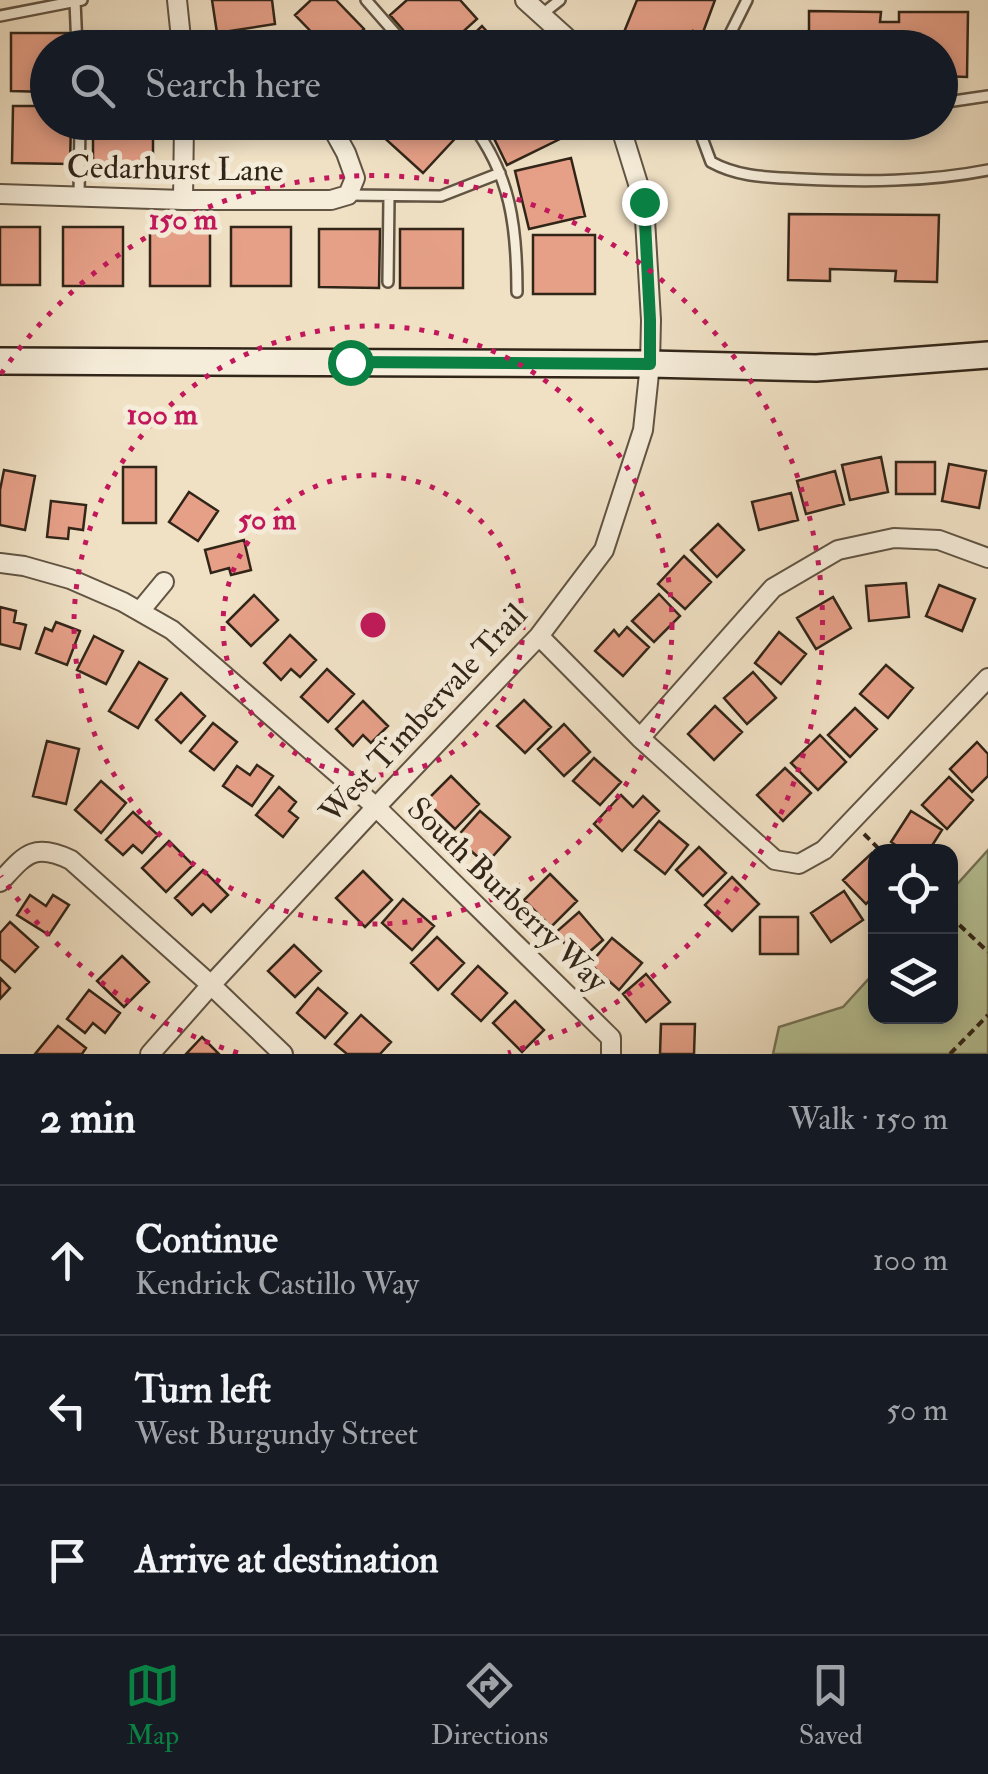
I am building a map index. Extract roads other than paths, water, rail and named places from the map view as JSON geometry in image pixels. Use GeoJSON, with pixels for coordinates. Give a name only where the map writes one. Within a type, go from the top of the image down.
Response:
{"type":"FeatureCollection","features":[{"type":"Feature","properties":{"kind":"main road"},"geometry":{"type":"LineString","coordinates":[[0,361],[816,368],[988,355]]}},
{"type":"Feature","properties":{"kind":"street"},"geometry":{"type":"LineString","coordinates":[[177,0],[180,30]]}},
{"type":"Feature","properties":{"kind":"street"},"geometry":{"type":"LineString","coordinates":[[525,0],[558,30]]}},
{"type":"Feature","properties":{"kind":"street"},"geometry":{"type":"LineString","coordinates":[[183,200],[184,140]]}},
{"type":"Feature","properties":{"kind":"street"},"geometry":{"type":"LineString","coordinates":[[339,140],[354,178],[348,195]]}},
{"type":"Feature","properties":{"kind":"street","name":"West Timbervale Trail"},"geometry":{"type":"LineString","coordinates":[[150,1054],[210,985],[539,636],[604,550],[642,430],[650,364],[644,202],[624,140]]}},
{"type":"Feature","properties":{"kind":"street","name":"Cedarhurst Lane"},"geometry":{"type":"LineString","coordinates":[[0,194],[183,200],[331,200],[348,195]]}},
{"type":"Feature","properties":{"kind":"street"},"geometry":{"type":"LineString","coordinates":[[640,738],[773,588],[838,550],[894,538],[939,540],[988,558]]}},
{"type":"Feature","properties":{"kind":"street","name":"South Burberry Way"},"geometry":{"type":"LineString","coordinates":[[0,563],[70,578],[124,602],[172,630],[376,807],[611,1038],[611,1054]]}},
{"type":"Feature","properties":{"kind":"street"},"geometry":{"type":"LineString","coordinates":[[140,612],[164,582]]}},
{"type":"Feature","properties":{"kind":"street"},"geometry":{"type":"LineString","coordinates":[[539,636],[640,738],[775,860],[800,864],[824,850],[988,678]]}},
{"type":"Feature","properties":{"kind":"street"},"geometry":{"type":"LineString","coordinates":[[0,882],[25,855],[52,850],[71,860],[283,1054]]}},
{"type":"Feature","properties":{"kind":"lane"},"geometry":{"type":"LineString","coordinates":[[366,0],[392,30]]}},
{"type":"Feature","properties":{"kind":"lane"},"geometry":{"type":"LineString","coordinates":[[541,15],[560,0]]}},
{"type":"Feature","properties":{"kind":"lane"},"geometry":{"type":"LineString","coordinates":[[732,30],[747,0]]}},
{"type":"Feature","properties":{"kind":"lane"},"geometry":{"type":"LineString","coordinates":[[0,16],[79,1],[78,30]]}},
{"type":"Feature","properties":{"kind":"lane"},"geometry":{"type":"LineString","coordinates":[[958,100],[988,96]]}},
{"type":"Feature","properties":{"kind":"lane"},"geometry":{"type":"LineString","coordinates":[[79,197],[80,140]]}},
{"type":"Feature","properties":{"kind":"lane"},"geometry":{"type":"LineString","coordinates":[[482,140],[510,199],[516,292]]}},
{"type":"Feature","properties":{"kind":"lane"},"geometry":{"type":"LineString","coordinates":[[703,140],[711,162],[745,175],[859,182],[937,178],[988,170]]}},
{"type":"Feature","properties":{"kind":"lane"},"geometry":{"type":"LineString","coordinates":[[348,195],[441,196],[500,173]]}},
{"type":"Feature","properties":{"kind":"lane"},"geometry":{"type":"LineString","coordinates":[[388,282],[389,196]]}}]}
